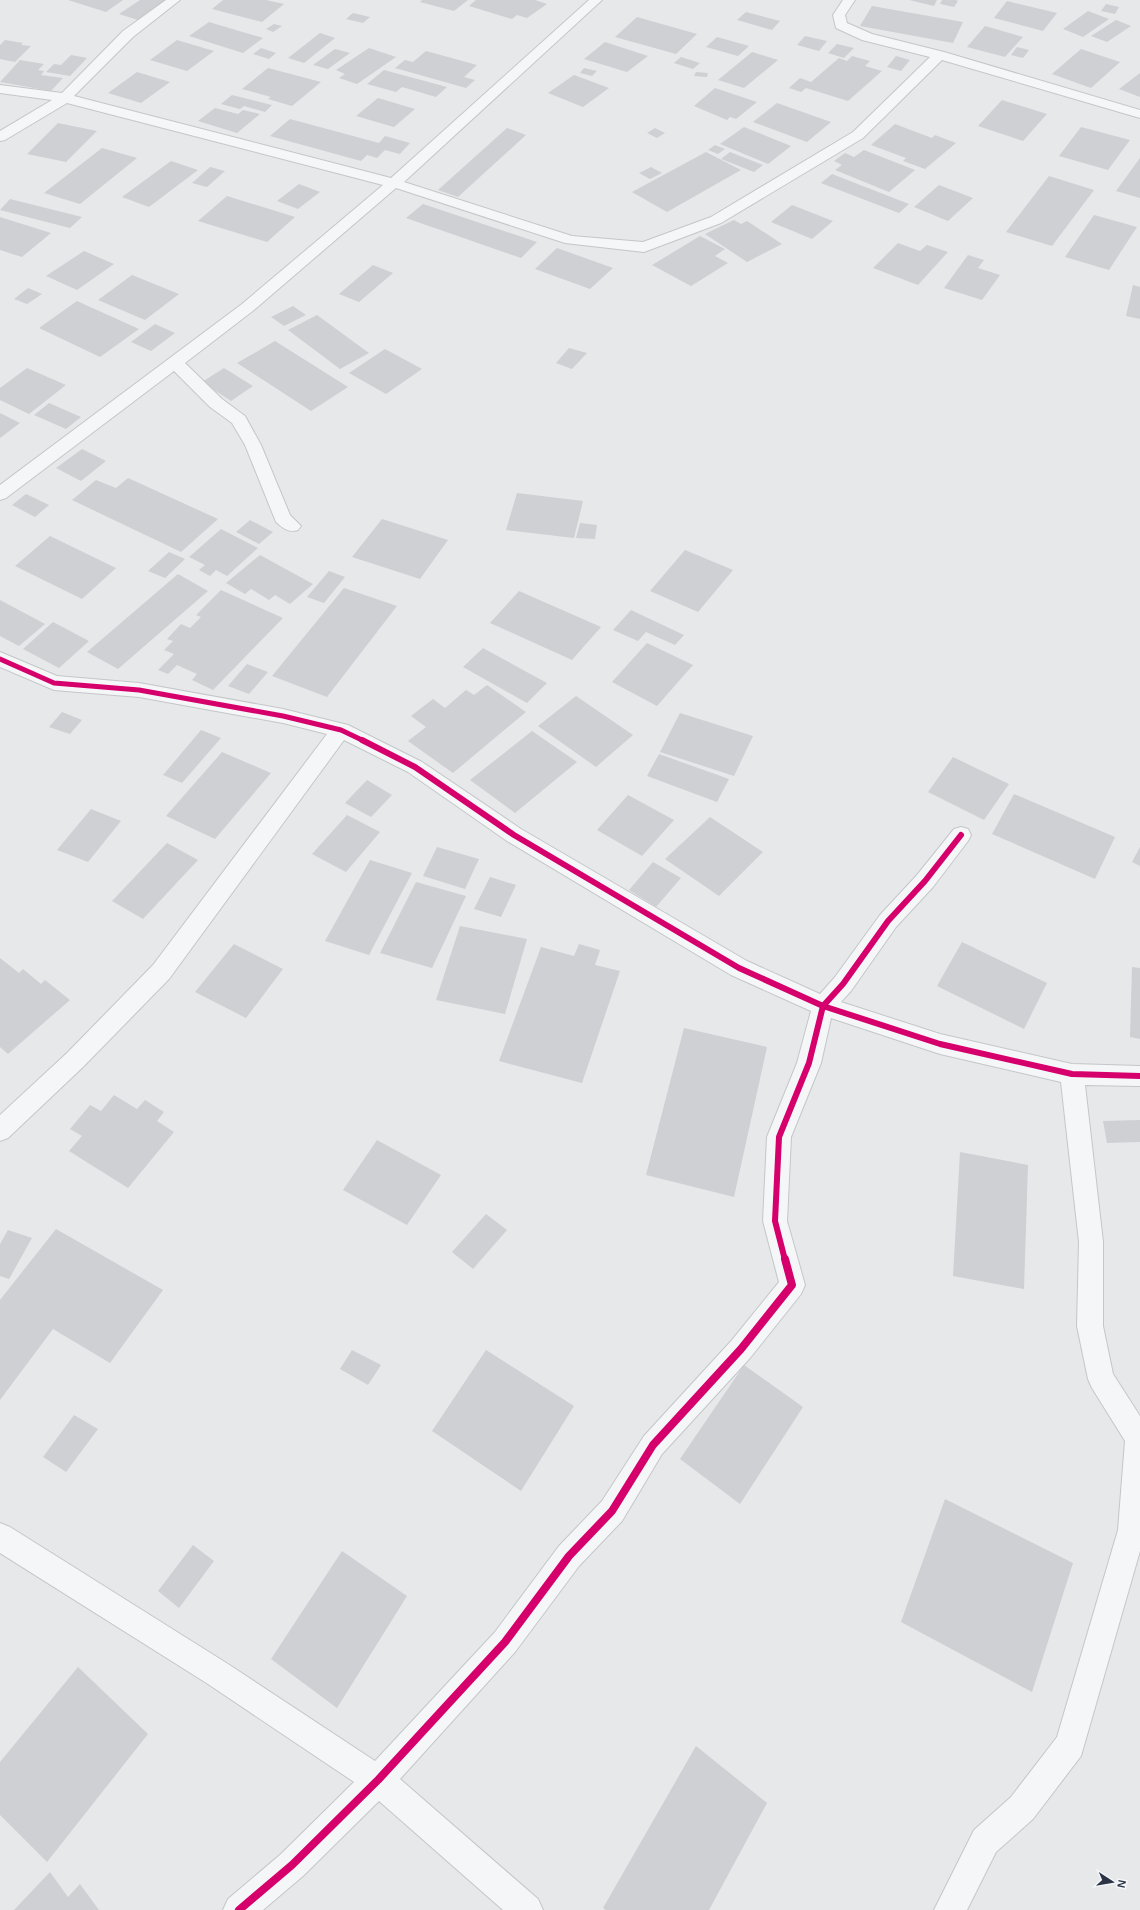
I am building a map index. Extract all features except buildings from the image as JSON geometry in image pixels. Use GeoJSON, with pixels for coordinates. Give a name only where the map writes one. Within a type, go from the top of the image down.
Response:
{"type":"FeatureCollection","features":[{"type":"Feature","properties":{"kind":"street"},"geometry":{"type":"LineString","coordinates":[[0,137],[65,98],[128,34],[174,0]]}},
{"type":"Feature","properties":{"kind":"street"},"geometry":{"type":"LineString","coordinates":[[0,494],[248,307],[394,183],[596,0]]}},
{"type":"Feature","properties":{"kind":"street"},"geometry":{"type":"LineString","coordinates":[[849,0],[839,15],[841,25],[868,37],[939,54],[1140,114]]}},
{"type":"Feature","properties":{"kind":"street"},"geometry":{"type":"LineString","coordinates":[[0,89],[65,98],[394,183],[570,240],[644,247],[716,220],[858,134],[939,54]]}},
{"type":"Feature","properties":{"kind":"street"},"geometry":{"type":"LineString","coordinates":[[176,362],[216,403],[239,420],[253,445],[282,518],[292,526]]}},
{"type":"Feature","properties":{"kind":"street"},"geometry":{"type":"LineString","coordinates":[[0,659],[54,683],[139,690],[283,716],[341,730],[415,767],[514,835],[738,968],[823,1006],[940,1044],[1072,1074],[1140,1076]]}},
{"type":"Feature","properties":{"kind":"street"},"geometry":{"type":"LineString","coordinates":[[0,1130],[75,1060],[161,972],[341,730]]}},
{"type":"Feature","properties":{"kind":"street"},"geometry":{"type":"LineString","coordinates":[[239,1910],[292,1865],[378,1780],[506,1642],[569,1556],[612,1511],[653,1445],[741,1350],[792,1285],[774,1220],[779,1137],[809,1063],[823,1006],[843,984],[888,921],[925,881],[961,835]]}},
{"type":"Feature","properties":{"kind":"street"},"geometry":{"type":"LineString","coordinates":[[950,1910],[985,1841],[1022,1808],[1070,1745],[1132,1530],[1139,1438],[1101,1379],[1090,1326],[1091,1242],[1072,1074]]}},
{"type":"Feature","properties":{"kind":"street"},"geometry":{"type":"LineString","coordinates":[[0,1537],[218,1674],[378,1780],[528,1910]]}},
{"type":"Feature","properties":{"kind":"cycle path"},"geometry":{"type":"LineString","coordinates":[[0,659],[54,683],[139,690],[283,716],[341,730],[415,767],[514,835],[739,968],[823,1006],[940,1044],[1072,1074],[1140,1076]]}},
{"type":"Feature","properties":{"kind":"cycle path"},"geometry":{"type":"LineString","coordinates":[[239,1910],[292,1865],[378,1780],[505,1642],[569,1556],[612,1511],[653,1445],[741,1349],[792,1285],[775,1221],[779,1137],[809,1063],[823,1006],[843,984],[888,921],[925,881],[961,835]]}}]}
